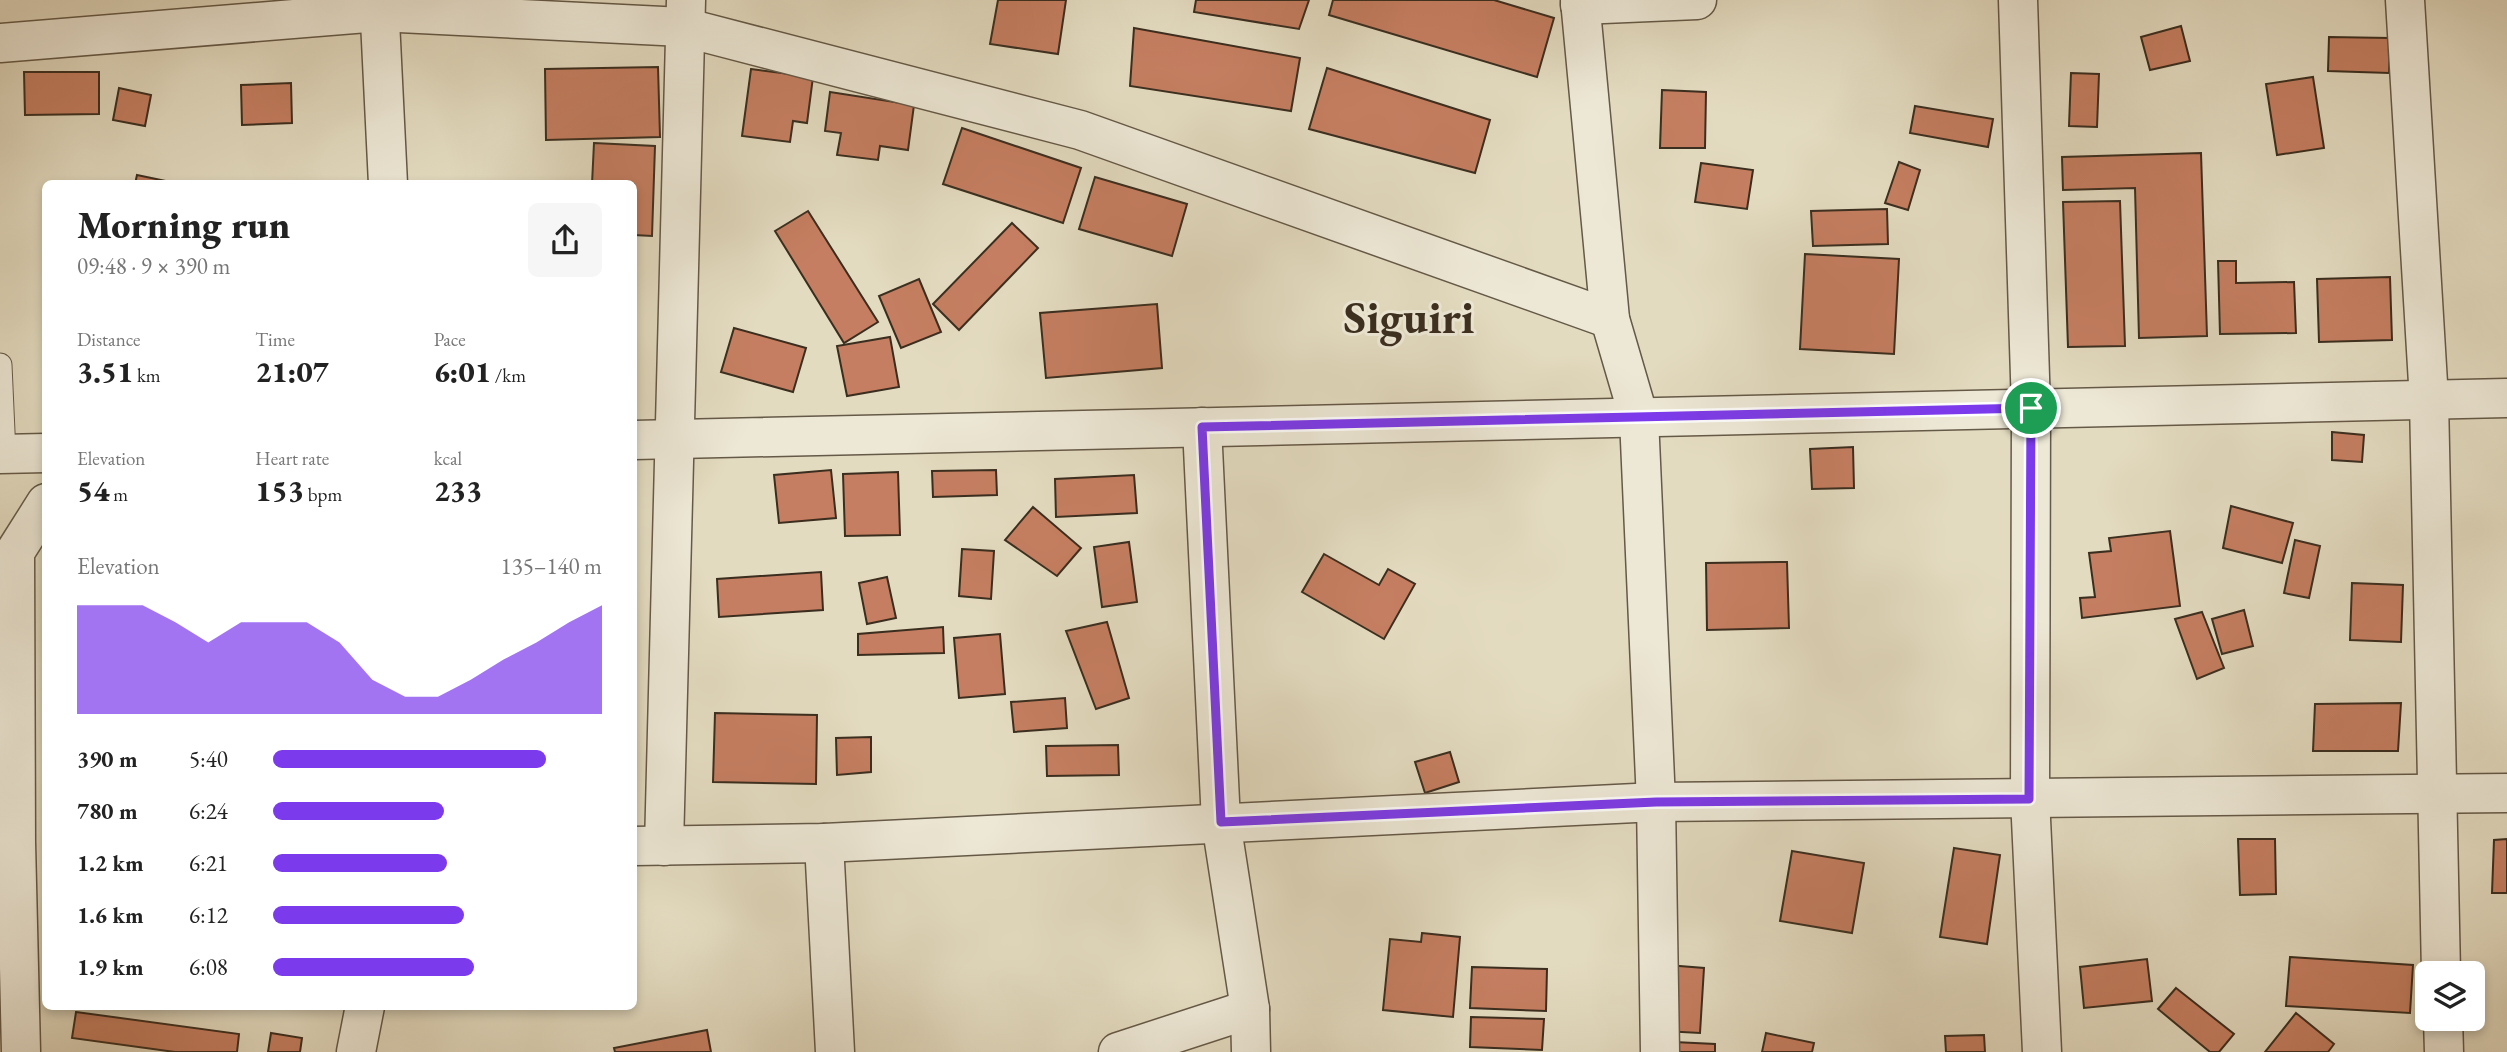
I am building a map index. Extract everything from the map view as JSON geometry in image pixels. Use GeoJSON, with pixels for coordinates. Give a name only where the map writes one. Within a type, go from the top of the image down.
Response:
{"type":"FeatureCollection","features":[{"type":"Feature","properties":{"kind":"street"},"geometry":{"type":"LineString","coordinates":[[1660,1052],[1656,802],[1639,418],[1610,319],[1580,3],[1697,0]]}},
{"type":"Feature","properties":{"kind":"street"},"geometry":{"type":"LineString","coordinates":[[2018,0],[2031,408],[2029,799],[2042,1052]]}},
{"type":"Feature","properties":{"kind":"street"},"geometry":{"type":"LineString","coordinates":[[2405,0],[2429,400],[2441,961]]}},
{"type":"Feature","properties":{"kind":"street"},"geometry":{"type":"LineString","coordinates":[[0,43],[379,6],[684,14],[1080,130],[1610,319]]}},
{"type":"Feature","properties":{"kind":"street"},"geometry":{"type":"LineString","coordinates":[[379,6],[388,180]]}},
{"type":"Feature","properties":{"kind":"street"},"geometry":{"type":"LineString","coordinates":[[684,14],[673,439],[649,846],[824,843],[1656,802],[2507,793]]}},
{"type":"Feature","properties":{"kind":"street"},"geometry":{"type":"LineString","coordinates":[[637,440],[2507,398]]}},
{"type":"Feature","properties":{"kind":"street"},"geometry":{"type":"LineString","coordinates":[[1202,427],[1221,822],[1250,1009],[1251,1052]]}},
{"type":"Feature","properties":{"kind":"street"},"geometry":{"type":"LineString","coordinates":[[2,454],[42,453]]}},
{"type":"Feature","properties":{"kind":"street"},"geometry":{"type":"LineString","coordinates":[[21,1052],[20,843],[7,541],[42,507]]}},
{"type":"Feature","properties":{"kind":"street"},"geometry":{"type":"LineString","coordinates":[[824,843],[835,1052]]}},
{"type":"Feature","properties":{"kind":"street"},"geometry":{"type":"LineString","coordinates":[[1118,1052],[1250,1009]]}},
{"type":"Feature","properties":{"kind":"street"},"geometry":{"type":"LineString","coordinates":[[356,1052],[364,1010]]}},
{"type":"Feature","properties":{"kind":"street"},"geometry":{"type":"LineString","coordinates":[[2443,1031],[2444,1052]]}},
{"type":"Feature","properties":{"kind":"lane"},"geometry":{"type":"LineString","coordinates":[[0,365],[2,454]]}},
{"type":"Feature","properties":{"kind":"building"},"geometry":{"type":"Polygon","coordinates":[[[998,0],[1066,0],[1058,54],[990,44],[998,0]]]}},
{"type":"Feature","properties":{"kind":"building"},"geometry":{"type":"Polygon","coordinates":[[[1196,0],[1309,0],[1299,29],[1194,12],[1196,0]]]}},
{"type":"Feature","properties":{"kind":"building"},"geometry":{"type":"Polygon","coordinates":[[[1333,0],[1494,0],[1554,18],[1537,77],[1329,15],[1333,0]]]}},
{"type":"Feature","properties":{"kind":"building"},"geometry":{"type":"Polygon","coordinates":[[[2181,26],[2190,61],[2150,70],[2141,37],[2181,26]]]}},
{"type":"Feature","properties":{"kind":"building"},"geometry":{"type":"Polygon","coordinates":[[[1134,28],[1300,58],[1291,111],[1130,86],[1134,28]]]}},
{"type":"Feature","properties":{"kind":"building"},"geometry":{"type":"Polygon","coordinates":[[[2329,37],[2390,38],[2389,73],[2328,71],[2329,37]]]}},
{"type":"Feature","properties":{"kind":"building"},"geometry":{"type":"Polygon","coordinates":[[[658,67],[660,137],[546,140],[545,69],[658,67]]]}},
{"type":"Feature","properties":{"kind":"building"},"geometry":{"type":"Polygon","coordinates":[[[1327,68],[1490,120],[1475,173],[1309,129],[1327,68]]]}},
{"type":"Feature","properties":{"kind":"building"},"geometry":{"type":"Polygon","coordinates":[[[751,69],[813,77],[807,123],[793,121],[790,142],[742,136],[751,69]]]}},
{"type":"Feature","properties":{"kind":"building"},"geometry":{"type":"Polygon","coordinates":[[[24,72],[99,72],[99,114],[25,115],[24,72]]]}},
{"type":"Feature","properties":{"kind":"building"},"geometry":{"type":"Polygon","coordinates":[[[2071,73],[2099,74],[2097,127],[2069,126],[2071,73]]]}},
{"type":"Feature","properties":{"kind":"building"},"geometry":{"type":"Polygon","coordinates":[[[2313,77],[2324,148],[2277,155],[2266,84],[2313,77]]]}},
{"type":"Feature","properties":{"kind":"building"},"geometry":{"type":"Polygon","coordinates":[[[291,83],[292,123],[242,125],[241,85],[291,83]]]}},
{"type":"Feature","properties":{"kind":"building"},"geometry":{"type":"Polygon","coordinates":[[[119,88],[151,95],[145,126],[113,120],[119,88]]]}},
{"type":"Feature","properties":{"kind":"building"},"geometry":{"type":"Polygon","coordinates":[[[1662,90],[1706,92],[1705,148],[1660,148],[1662,90]]]}},
{"type":"Feature","properties":{"kind":"building"},"geometry":{"type":"Polygon","coordinates":[[[830,92],[914,105],[908,150],[880,146],[878,160],[837,155],[841,133],[825,131],[830,92]]]}},
{"type":"Feature","properties":{"kind":"building"},"geometry":{"type":"Polygon","coordinates":[[[1915,106],[1993,119],[1988,147],[1910,133],[1915,106]]]}},
{"type":"Feature","properties":{"kind":"building"},"geometry":{"type":"Polygon","coordinates":[[[962,128],[1081,168],[1063,223],[943,184],[962,128]]]}},
{"type":"Feature","properties":{"kind":"building"},"geometry":{"type":"Polygon","coordinates":[[[594,143],[655,146],[652,236],[637,235],[637,180],[592,180],[594,143]]]}},
{"type":"Feature","properties":{"kind":"building"},"geometry":{"type":"Polygon","coordinates":[[[2201,153],[2207,336],[2139,338],[2135,188],[2063,190],[2062,157],[2201,153]]]}},
{"type":"Feature","properties":{"kind":"building"},"geometry":{"type":"Polygon","coordinates":[[[1899,162],[1920,170],[1908,210],[1885,203],[1899,162]]]}},
{"type":"Feature","properties":{"kind":"building"},"geometry":{"type":"Polygon","coordinates":[[[1701,163],[1753,170],[1747,209],[1695,202],[1701,163]]]}},
{"type":"Feature","properties":{"kind":"building"},"geometry":{"type":"Polygon","coordinates":[[[137,175],[161,180],[136,180],[137,175]]]}},
{"type":"Feature","properties":{"kind":"building"},"geometry":{"type":"Polygon","coordinates":[[[1095,177],[1187,204],[1172,256],[1079,229],[1095,177]]]}},
{"type":"Feature","properties":{"kind":"building"},"geometry":{"type":"Polygon","coordinates":[[[2120,201],[2125,346],[2068,347],[2063,202],[2120,201]]]}},
{"type":"Feature","properties":{"kind":"building"},"geometry":{"type":"Polygon","coordinates":[[[1887,209],[1888,244],[1813,246],[1811,211],[1887,209]]]}},
{"type":"Feature","properties":{"kind":"building"},"geometry":{"type":"Polygon","coordinates":[[[808,211],[878,322],[844,343],[775,231],[808,211]]]}},
{"type":"Feature","properties":{"kind":"building"},"geometry":{"type":"Polygon","coordinates":[[[1012,223],[1038,248],[959,330],[933,304],[1012,223]]]}},
{"type":"Feature","properties":{"kind":"building"},"geometry":{"type":"Polygon","coordinates":[[[1805,254],[1899,259],[1894,354],[1800,349],[1805,254]]]}},
{"type":"Feature","properties":{"kind":"building"},"geometry":{"type":"Polygon","coordinates":[[[2218,261],[2236,261],[2236,283],[2294,282],[2296,333],[2220,334],[2218,261]]]}},
{"type":"Feature","properties":{"kind":"building"},"geometry":{"type":"Polygon","coordinates":[[[2390,277],[2392,340],[2319,342],[2317,279],[2390,277]]]}},
{"type":"Feature","properties":{"kind":"building"},"geometry":{"type":"Polygon","coordinates":[[[919,279],[941,332],[901,348],[879,296],[919,279]]]}},
{"type":"Feature","properties":{"kind":"building"},"geometry":{"type":"Polygon","coordinates":[[[1157,304],[1162,368],[1046,378],[1040,313],[1157,304]]]}},
{"type":"Feature","properties":{"kind":"building"},"geometry":{"type":"Polygon","coordinates":[[[734,328],[806,348],[793,392],[721,372],[734,328]]]}},
{"type":"Feature","properties":{"kind":"building"},"geometry":{"type":"Polygon","coordinates":[[[890,337],[899,387],[847,396],[837,346],[890,337]]]}},
{"type":"Feature","properties":{"kind":"building"},"geometry":{"type":"Polygon","coordinates":[[[2332,432],[2364,435],[2362,462],[2332,460],[2332,432]]]}},
{"type":"Feature","properties":{"kind":"building"},"geometry":{"type":"Polygon","coordinates":[[[1853,447],[1854,488],[1812,489],[1810,449],[1853,447]]]}},
{"type":"Feature","properties":{"kind":"building"},"geometry":{"type":"Polygon","coordinates":[[[831,470],[836,518],[779,523],[774,475],[831,470]]]}},
{"type":"Feature","properties":{"kind":"building"},"geometry":{"type":"Polygon","coordinates":[[[996,470],[997,495],[933,497],[932,471],[996,470]]]}},
{"type":"Feature","properties":{"kind":"building"},"geometry":{"type":"Polygon","coordinates":[[[898,472],[900,535],[845,536],[843,474],[898,472]]]}},
{"type":"Feature","properties":{"kind":"building"},"geometry":{"type":"Polygon","coordinates":[[[1134,475],[1137,513],[1056,517],[1055,479],[1134,475]]]}},
{"type":"Feature","properties":{"kind":"building"},"geometry":{"type":"Polygon","coordinates":[[[2231,506],[2293,523],[2282,563],[2223,548],[2231,506]]]}},
{"type":"Feature","properties":{"kind":"building"},"geometry":{"type":"Polygon","coordinates":[[[1033,507],[1081,548],[1057,576],[1005,540],[1033,507]]]}},
{"type":"Feature","properties":{"kind":"building"},"geometry":{"type":"Polygon","coordinates":[[[2170,531],[2180,606],[2082,618],[2080,598],[2095,597],[2089,553],[2111,551],[2109,538],[2170,531]]]}},
{"type":"Feature","properties":{"kind":"building"},"geometry":{"type":"Polygon","coordinates":[[[2295,540],[2320,546],[2309,598],[2284,593],[2295,540]]]}},
{"type":"Feature","properties":{"kind":"building"},"geometry":{"type":"Polygon","coordinates":[[[1129,542],[1137,602],[1102,607],[1094,547],[1129,542]]]}},
{"type":"Feature","properties":{"kind":"building"},"geometry":{"type":"Polygon","coordinates":[[[962,549],[994,551],[991,599],[959,596],[962,549]]]}},
{"type":"Feature","properties":{"kind":"building"},"geometry":{"type":"Polygon","coordinates":[[[1324,554],[1379,585],[1388,569],[1415,584],[1384,639],[1302,592],[1324,554]]]}},
{"type":"Feature","properties":{"kind":"building"},"geometry":{"type":"Polygon","coordinates":[[[1787,562],[1789,628],[1707,630],[1706,563],[1787,562]]]}},
{"type":"Feature","properties":{"kind":"building"},"geometry":{"type":"Polygon","coordinates":[[[821,572],[823,610],[719,617],[717,579],[821,572]]]}},
{"type":"Feature","properties":{"kind":"building"},"geometry":{"type":"Polygon","coordinates":[[[887,577],[896,618],[867,624],[859,583],[887,577]]]}},
{"type":"Feature","properties":{"kind":"building"},"geometry":{"type":"Polygon","coordinates":[[[2352,583],[2403,585],[2401,642],[2350,640],[2352,583]]]}},
{"type":"Feature","properties":{"kind":"building"},"geometry":{"type":"Polygon","coordinates":[[[2244,610],[2253,646],[2222,654],[2212,619],[2244,610]]]}},
{"type":"Feature","properties":{"kind":"building"},"geometry":{"type":"Polygon","coordinates":[[[2202,612],[2224,668],[2197,679],[2175,619],[2202,612]]]}},
{"type":"Feature","properties":{"kind":"building"},"geometry":{"type":"Polygon","coordinates":[[[1107,622],[1129,698],[1096,709],[1066,631],[1107,622]]]}},
{"type":"Feature","properties":{"kind":"building"},"geometry":{"type":"Polygon","coordinates":[[[943,627],[944,653],[858,655],[858,634],[943,627]]]}},
{"type":"Feature","properties":{"kind":"building"},"geometry":{"type":"Polygon","coordinates":[[[1000,634],[1005,694],[959,698],[954,638],[1000,634]]]}},
{"type":"Feature","properties":{"kind":"building"},"geometry":{"type":"Polygon","coordinates":[[[1065,698],[1067,728],[1014,732],[1011,702],[1065,698]]]}},
{"type":"Feature","properties":{"kind":"building"},"geometry":{"type":"Polygon","coordinates":[[[2401,703],[2398,751],[2313,751],[2315,704],[2401,703]]]}},
{"type":"Feature","properties":{"kind":"building"},"geometry":{"type":"Polygon","coordinates":[[[715,713],[817,715],[816,784],[713,782],[715,713]]]}},
{"type":"Feature","properties":{"kind":"building"},"geometry":{"type":"Polygon","coordinates":[[[871,737],[871,772],[837,775],[836,738],[871,737]]]}},
{"type":"Feature","properties":{"kind":"building"},"geometry":{"type":"Polygon","coordinates":[[[1118,745],[1119,775],[1047,776],[1046,746],[1118,745]]]}},
{"type":"Feature","properties":{"kind":"building"},"geometry":{"type":"Polygon","coordinates":[[[1450,752],[1459,782],[1425,793],[1415,762],[1450,752]]]}},
{"type":"Feature","properties":{"kind":"building"},"geometry":{"type":"Polygon","coordinates":[[[2238,839],[2275,839],[2276,894],[2240,895],[2238,839]]]}},
{"type":"Feature","properties":{"kind":"building"},"geometry":{"type":"Polygon","coordinates":[[[2507,839],[2507,893],[2492,893],[2494,840],[2507,839]]]}},
{"type":"Feature","properties":{"kind":"building"},"geometry":{"type":"Polygon","coordinates":[[[1954,848],[2000,855],[1987,944],[1940,937],[1954,848]]]}},
{"type":"Feature","properties":{"kind":"building"},"geometry":{"type":"Polygon","coordinates":[[[1792,851],[1864,863],[1852,933],[1780,921],[1792,851]]]}},
{"type":"Feature","properties":{"kind":"building"},"geometry":{"type":"Polygon","coordinates":[[[1422,933],[1460,937],[1453,1017],[1383,1010],[1390,939],[1421,942],[1422,933]]]}},
{"type":"Feature","properties":{"kind":"building"},"geometry":{"type":"Polygon","coordinates":[[[2290,957],[2413,965],[2410,1013],[2286,1006],[2290,957]]]}},
{"type":"Feature","properties":{"kind":"building"},"geometry":{"type":"Polygon","coordinates":[[[2147,959],[2152,1001],[2084,1008],[2080,967],[2147,959]]]}},
{"type":"Feature","properties":{"kind":"building"},"geometry":{"type":"Polygon","coordinates":[[[1667,965],[1704,968],[1700,1033],[1663,1031],[1667,965]]]}},
{"type":"Feature","properties":{"kind":"building"},"geometry":{"type":"Polygon","coordinates":[[[1472,967],[1547,969],[1546,1011],[1470,1008],[1472,967]]]}},
{"type":"Feature","properties":{"kind":"building"},"geometry":{"type":"Polygon","coordinates":[[[2176,988],[2234,1034],[2219,1052],[2210,1052],[2158,1009],[2176,988]]]}},
{"type":"Feature","properties":{"kind":"building"},"geometry":{"type":"Polygon","coordinates":[[[76,1012],[239,1034],[237,1052],[175,1052],[72,1038],[76,1012]]]}},
{"type":"Feature","properties":{"kind":"building"},"geometry":{"type":"Polygon","coordinates":[[[2296,1013],[2334,1044],[2328,1052],[2265,1052],[2296,1013]]]}},
{"type":"Feature","properties":{"kind":"building"},"geometry":{"type":"Polygon","coordinates":[[[1471,1017],[1544,1019],[1542,1050],[1470,1047],[1471,1017]]]}},
{"type":"Feature","properties":{"kind":"building"},"geometry":{"type":"Polygon","coordinates":[[[707,1030],[711,1052],[615,1052],[614,1048],[707,1030]]]}},
{"type":"Feature","properties":{"kind":"building"},"geometry":{"type":"Polygon","coordinates":[[[271,1033],[302,1038],[300,1052],[268,1052],[271,1033]]]}},
{"type":"Feature","properties":{"kind":"building"},"geometry":{"type":"Polygon","coordinates":[[[1766,1033],[1814,1043],[1812,1052],[1762,1052],[1766,1033]]]}},
{"type":"Feature","properties":{"kind":"building"},"geometry":{"type":"Polygon","coordinates":[[[1984,1035],[1985,1052],[1946,1052],[1945,1036],[1984,1035]]]}},
{"type":"Feature","properties":{"kind":"building"},"geometry":{"type":"Polygon","coordinates":[[[1674,1042],[1715,1044],[1715,1052],[1674,1052],[1674,1042]]]}},
{"type":"Feature","properties":{"kind":"district","name":"Siguiri"},"geometry":{"type":"Point","coordinates":[1409,317]}},
{"type":"Feature","properties":{"kind":"route"},"geometry":{"type":"LineString","coordinates":[[2031,408],[2029,799],[1656,802],[1221,822],[1202,427],[2031,408]]}}]}
